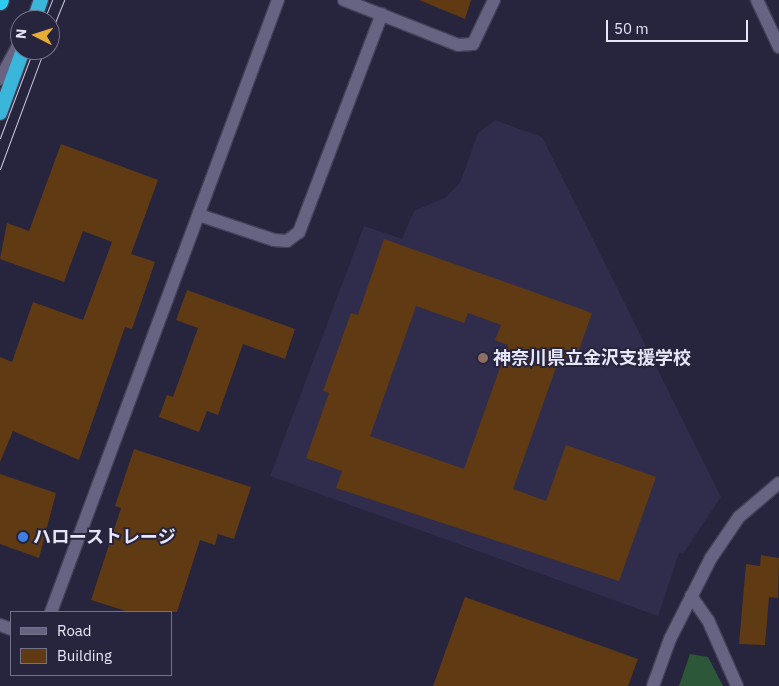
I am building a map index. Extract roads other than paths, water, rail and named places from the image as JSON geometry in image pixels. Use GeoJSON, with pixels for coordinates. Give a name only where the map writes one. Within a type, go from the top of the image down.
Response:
{"type":"FeatureCollection","features":[{"type":"Feature","properties":{"kind":"highway"},"geometry":{"type":"LineString","coordinates":[[0,113],[19,60]]}},
{"type":"Feature","properties":{"kind":"street"},"geometry":{"type":"LineString","coordinates":[[51,611],[278,0]]}},
{"type":"Feature","properties":{"kind":"street"},"geometry":{"type":"LineString","coordinates":[[344,0],[458,45],[472,44],[494,0]]}},
{"type":"Feature","properties":{"kind":"street"},"geometry":{"type":"LineString","coordinates":[[757,0],[779,47]]}},
{"type":"Feature","properties":{"kind":"street"},"geometry":{"type":"LineString","coordinates":[[199,214],[274,240],[287,241],[299,232],[382,14]]}},
{"type":"Feature","properties":{"kind":"street"},"geometry":{"type":"LineString","coordinates":[[0,79],[10,60]]}},
{"type":"Feature","properties":{"kind":"street"},"geometry":{"type":"LineString","coordinates":[[653,686],[691,596],[740,517],[779,484]]}},
{"type":"Feature","properties":{"kind":"street"},"geometry":{"type":"LineString","coordinates":[[691,596],[708,620],[737,686]]}},
{"type":"Feature","properties":{"kind":"tram line"},"geometry":{"type":"LineString","coordinates":[[48,10],[52,0]]}},
{"type":"Feature","properties":{"kind":"tram line"},"geometry":{"type":"LineString","coordinates":[[60,10],[64,0]]}},
{"type":"Feature","properties":{"kind":"tram line"},"geometry":{"type":"LineString","coordinates":[[0,138],[29,60]]}},
{"type":"Feature","properties":{"kind":"tram line"},"geometry":{"type":"LineString","coordinates":[[0,169],[40,60]]}},
{"type":"Feature","properties":{"kind":"place","name":"神奈川県立金沢支援学校"},"geometry":{"type":"Point","coordinates":[483,358]}},
{"type":"Feature","properties":{"kind":"place","name":"ハローストレージ"},"geometry":{"type":"Point","coordinates":[23,537]}}]}
